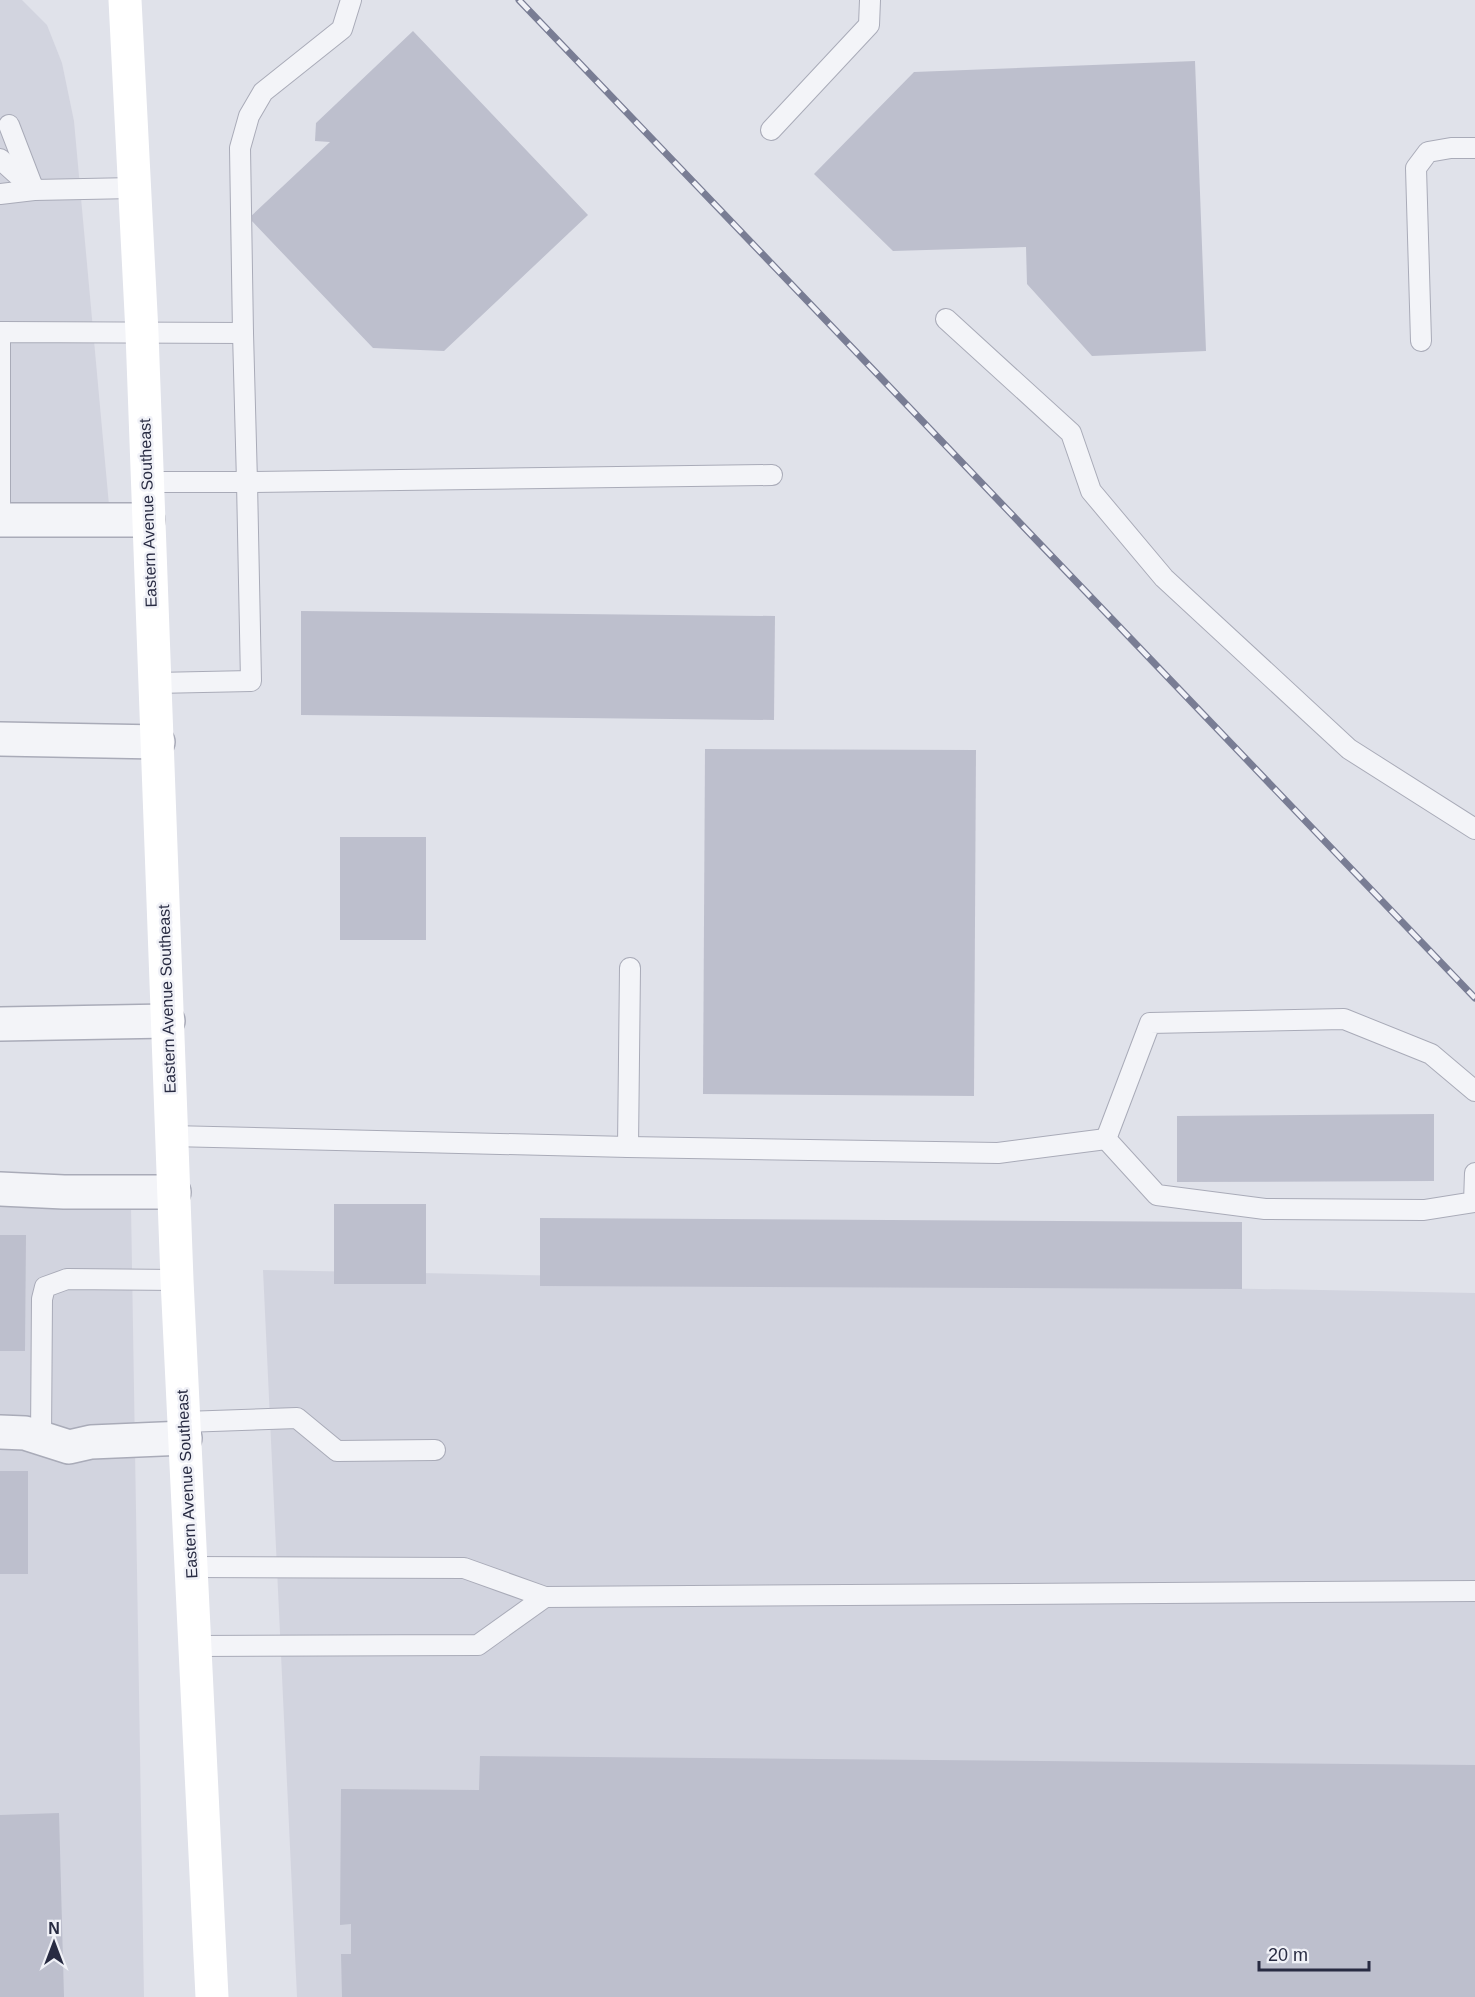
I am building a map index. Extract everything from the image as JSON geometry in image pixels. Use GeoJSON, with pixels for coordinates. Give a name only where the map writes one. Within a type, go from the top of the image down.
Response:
{"type":"FeatureCollection","features":[{"type":"Feature","properties":{"kind":"main road","name":"Eastern Avenue Southeast"},"geometry":{"type":"LineString","coordinates":[[125,0],[142,333],[177,1280],[212,1997]]}},
{"type":"Feature","properties":{"kind":"street"},"geometry":{"type":"LineString","coordinates":[[0,520],[148,520]]}},
{"type":"Feature","properties":{"kind":"street"},"geometry":{"type":"LineString","coordinates":[[0,739],[158,742]]}},
{"type":"Feature","properties":{"kind":"street"},"geometry":{"type":"LineString","coordinates":[[0,1024],[168,1021]]}},
{"type":"Feature","properties":{"kind":"street"},"geometry":{"type":"LineString","coordinates":[[0,1188],[64,1192],[174,1191]]}},
{"type":"Feature","properties":{"kind":"street"},"geometry":{"type":"LineString","coordinates":[[0,1432],[25,1433],[69,1447],[185,1430]]}},
{"type":"Feature","properties":{"kind":"lane"},"geometry":{"type":"LineString","coordinates":[[154,683],[251,681],[240,148],[249,116],[263,92],[342,29],[351,0]]}},
{"type":"Feature","properties":{"kind":"lane"},"geometry":{"type":"LineString","coordinates":[[771,130],[869,25],[870,0]]}},
{"type":"Feature","properties":{"kind":"lane"},"geometry":{"type":"LineString","coordinates":[[9,125],[34,190]]}},
{"type":"Feature","properties":{"kind":"lane"},"geometry":{"type":"LineString","coordinates":[[1421,341],[1416,168],[1428,152],[1451,148],[1475,148]]}},
{"type":"Feature","properties":{"kind":"lane"},"geometry":{"type":"LineString","coordinates":[[0,159],[34,190]]}},
{"type":"Feature","properties":{"kind":"lane"},"geometry":{"type":"LineString","coordinates":[[0,194],[34,190],[134,188]]}},
{"type":"Feature","properties":{"kind":"lane"},"geometry":{"type":"LineString","coordinates":[[946,319],[1071,433],[1091,491],[1164,578],[1349,749],[1475,829]]}},
{"type":"Feature","properties":{"kind":"lane"},"geometry":{"type":"LineString","coordinates":[[0,520],[0,332],[243,333]]}},
{"type":"Feature","properties":{"kind":"lane"},"geometry":{"type":"LineString","coordinates":[[146,482],[772,475]]}},
{"type":"Feature","properties":{"kind":"lane"},"geometry":{"type":"LineString","coordinates":[[628,1147],[630,968]]}},
{"type":"Feature","properties":{"kind":"lane"},"geometry":{"type":"LineString","coordinates":[[1106,1139],[1150,1023],[1344,1019],[1431,1054],[1475,1090]]}},
{"type":"Feature","properties":{"kind":"lane"},"geometry":{"type":"LineString","coordinates":[[171,1136],[998,1153],[1106,1139]]}},
{"type":"Feature","properties":{"kind":"lane"},"geometry":{"type":"LineString","coordinates":[[1106,1139],[1157,1195],[1265,1209],[1434,1209],[1474,1202],[1475,1173]]}},
{"type":"Feature","properties":{"kind":"lane"},"geometry":{"type":"LineString","coordinates":[[41,1438],[42,1299],[45,1287],[67,1279],[177,1280]]}},
{"type":"Feature","properties":{"kind":"lane"},"geometry":{"type":"LineString","coordinates":[[185,1430],[297,1418],[337,1451],[435,1450]]}},
{"type":"Feature","properties":{"kind":"lane"},"geometry":{"type":"LineString","coordinates":[[191,1567],[464,1568],[545,1597],[1475,1591]]}},
{"type":"Feature","properties":{"kind":"lane"},"geometry":{"type":"LineString","coordinates":[[196,1646],[478,1645],[545,1597]]}},
{"type":"Feature","properties":{"kind":"shaded area"},"geometry":{"type":"Polygon","coordinates":[[[0,0],[22,0],[47,25],[62,63],[74,121],[109,505],[0,505],[0,0]]]}},
{"type":"Feature","properties":{"kind":"shaded area"},"geometry":{"type":"Polygon","coordinates":[[[0,1205],[131,1205],[144,1997],[0,1997],[0,1205]]]}},
{"type":"Feature","properties":{"kind":"shaded area"},"geometry":{"type":"Polygon","coordinates":[[[263,1270],[1475,1293],[1475,1997],[297,1997],[263,1270]]]}},
{"type":"Feature","properties":{"kind":"building"},"geometry":{"type":"Polygon","coordinates":[[[413,31],[588,215],[444,351],[373,348],[249,218],[330,142],[315,141],[316,123],[413,31]]]}},
{"type":"Feature","properties":{"kind":"building"},"geometry":{"type":"Polygon","coordinates":[[[1195,61],[1206,351],[1092,356],[1027,284],[1026,247],[893,251],[814,174],[914,72],[1195,61]]]}},
{"type":"Feature","properties":{"kind":"building"},"geometry":{"type":"Polygon","coordinates":[[[301,611],[775,616],[774,720],[301,715],[301,611]]]}},
{"type":"Feature","properties":{"kind":"building"},"geometry":{"type":"Polygon","coordinates":[[[705,749],[976,750],[974,1096],[703,1094],[705,749]]]}},
{"type":"Feature","properties":{"kind":"building"},"geometry":{"type":"Polygon","coordinates":[[[340,837],[426,837],[426,940],[340,940],[340,837]]]}},
{"type":"Feature","properties":{"kind":"building"},"geometry":{"type":"Polygon","coordinates":[[[1434,1114],[1434,1181],[1177,1182],[1177,1116],[1434,1114]]]}},
{"type":"Feature","properties":{"kind":"building"},"geometry":{"type":"Polygon","coordinates":[[[334,1204],[426,1204],[426,1284],[334,1284],[334,1204]]]}},
{"type":"Feature","properties":{"kind":"building"},"geometry":{"type":"Polygon","coordinates":[[[540,1218],[1242,1222],[1242,1289],[540,1286],[540,1218]]]}},
{"type":"Feature","properties":{"kind":"building"},"geometry":{"type":"Polygon","coordinates":[[[0,1235],[26,1235],[25,1351],[0,1351],[0,1235]]]}},
{"type":"Feature","properties":{"kind":"building"},"geometry":{"type":"Polygon","coordinates":[[[0,1471],[28,1471],[28,1574],[0,1574],[0,1471]]]}},
{"type":"Feature","properties":{"kind":"building"},"geometry":{"type":"Polygon","coordinates":[[[480,1756],[1475,1765],[1475,1997],[342,1997],[341,1954],[351,1954],[351,1924],[340,1925],[341,1789],[479,1790],[480,1756]]]}},
{"type":"Feature","properties":{"kind":"building"},"geometry":{"type":"Polygon","coordinates":[[[59,1813],[64,1997],[0,1997],[0,1815],[59,1813]]]}},
{"type":"Feature","properties":{"kind":"railway"},"geometry":{"type":"LineString","coordinates":[[519,0],[1475,998]]}}]}
